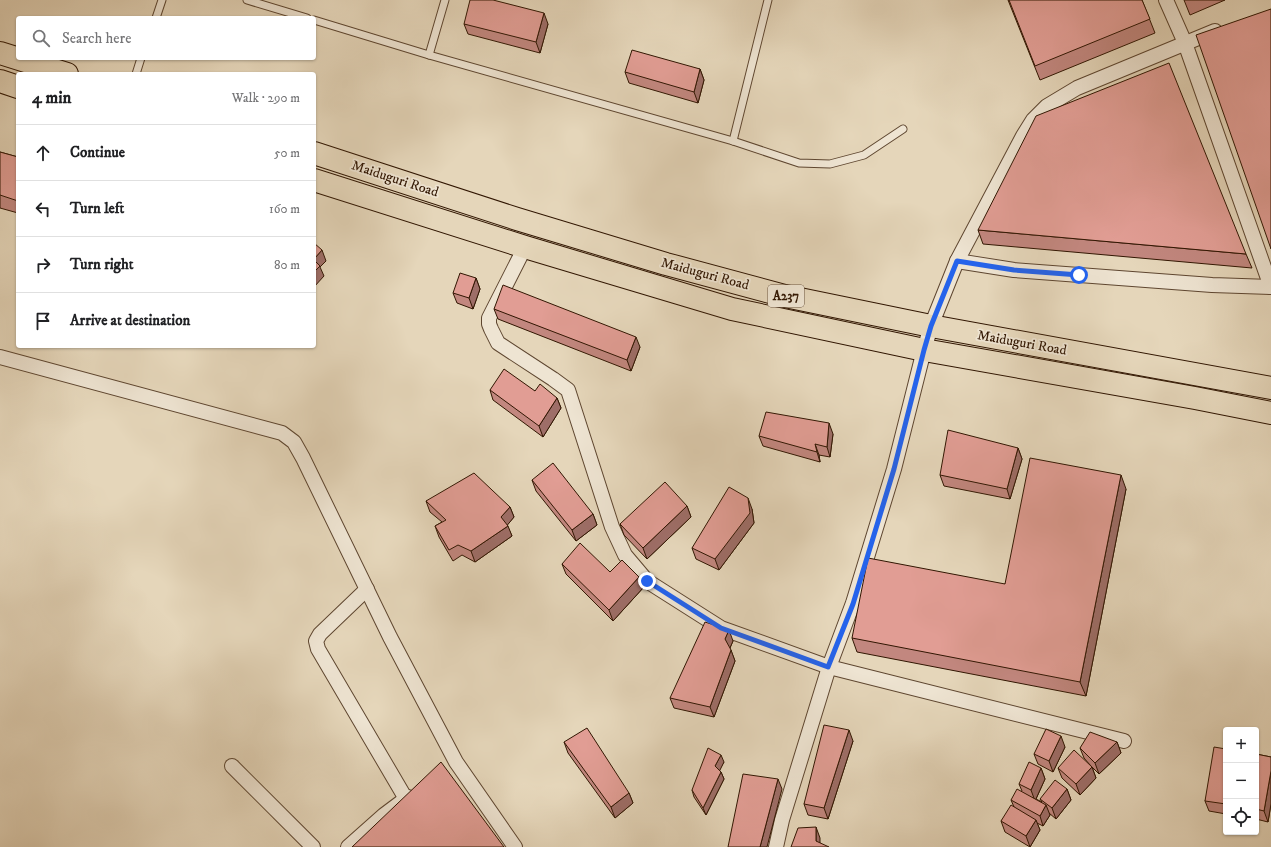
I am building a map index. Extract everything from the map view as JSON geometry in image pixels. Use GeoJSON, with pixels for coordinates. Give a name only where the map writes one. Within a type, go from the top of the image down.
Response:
{"type":"FeatureCollection","features":[{"type":"Feature","properties":{"kind":"highway"},"geometry":{"type":"LineString","coordinates":[[0,53],[16,58]]}},
{"type":"Feature","properties":{"kind":"highway"},"geometry":{"type":"LineString","coordinates":[[22,60],[61,72]]}},
{"type":"Feature","properties":{"kind":"highway"},"geometry":{"type":"LineString","coordinates":[[0,81],[16,85]]}},
{"type":"Feature","properties":{"kind":"highway","name":"Maiduguri Road"},"geometry":{"type":"LineString","coordinates":[[316,154],[518,219],[666,264],[785,296],[931,326],[1271,388]]}},
{"type":"Feature","properties":{"kind":"highway","name":"Maiduguri Road"},"geometry":{"type":"LineString","coordinates":[[316,181],[525,247],[732,309],[924,350],[1271,413]]}},
{"type":"Feature","properties":{"kind":"street"},"geometry":{"type":"LineString","coordinates":[[957,261],[1014,270],[1212,285],[1271,287],[1185,43],[1166,0]]}},
{"type":"Feature","properties":{"kind":"street"},"geometry":{"type":"LineString","coordinates":[[776,847],[782,820],[828,667],[853,604],[894,469],[931,326],[957,261],[1023,136],[1033,120],[1047,106],[1077,88],[1228,26]]}},
{"type":"Feature","properties":{"kind":"street"},"geometry":{"type":"LineString","coordinates":[[525,247],[489,318],[490,329],[498,343],[568,390],[612,527],[625,555],[647,581],[721,628],[828,667],[1124,741]]}},
{"type":"Feature","properties":{"kind":"street"},"geometry":{"type":"LineString","coordinates":[[0,357],[282,433],[294,442],[390,637],[456,762],[514,847]]}},
{"type":"Feature","properties":{"kind":"street"},"geometry":{"type":"LineString","coordinates":[[367,589],[320,634],[316,641],[318,649],[406,799]]}},
{"type":"Feature","properties":{"kind":"street"},"geometry":{"type":"LineString","coordinates":[[443,771],[456,762]]}},
{"type":"Feature","properties":{"kind":"street"},"geometry":{"type":"LineString","coordinates":[[232,766],[313,847]]}},
{"type":"Feature","properties":{"kind":"street"},"geometry":{"type":"LineString","coordinates":[[348,847],[384,815],[418,790]]}},
{"type":"Feature","properties":{"kind":"lane"},"geometry":{"type":"LineString","coordinates":[[157,16],[162,0]]}},
{"type":"Feature","properties":{"kind":"lane"},"geometry":{"type":"LineString","coordinates":[[247,0],[300,16]]}},
{"type":"Feature","properties":{"kind":"lane"},"geometry":{"type":"LineString","coordinates":[[430,55],[445,0]]}},
{"type":"Feature","properties":{"kind":"lane"},"geometry":{"type":"LineString","coordinates":[[733,141],[768,0]]}},
{"type":"Feature","properties":{"kind":"lane"},"geometry":{"type":"LineString","coordinates":[[316,21],[430,55],[733,141],[799,163],[830,164],[864,154],[903,129]]}},
{"type":"Feature","properties":{"kind":"lane"},"geometry":{"type":"LineString","coordinates":[[137,72],[140,60]]}},
{"type":"Feature","properties":{"kind":"building"},"geometry":{"type":"Polygon","coordinates":[[[470,0],[493,0],[544,13],[536,42],[464,24],[470,0]]]}},
{"type":"Feature","properties":{"kind":"building"},"geometry":{"type":"Polygon","coordinates":[[[1009,0],[1142,0],[1150,19],[1035,66],[1009,0]]]}},
{"type":"Feature","properties":{"kind":"building"},"geometry":{"type":"Polygon","coordinates":[[[1271,9],[1271,249],[1196,35],[1271,9]]]}},
{"type":"Feature","properties":{"kind":"building"},"geometry":{"type":"Polygon","coordinates":[[[632,50],[700,69],[694,92],[625,72],[632,50]]]}},
{"type":"Feature","properties":{"kind":"building"},"geometry":{"type":"Polygon","coordinates":[[[1169,63],[1246,254],[978,230],[1036,116],[1169,63]]]}},
{"type":"Feature","properties":{"kind":"building"},"geometry":{"type":"Polygon","coordinates":[[[0,152],[16,156],[16,200],[0,195],[0,152]]]}},
{"type":"Feature","properties":{"kind":"building"},"geometry":{"type":"Polygon","coordinates":[[[316,245],[322,250],[316,257],[316,245]]]}},
{"type":"Feature","properties":{"kind":"building"},"geometry":{"type":"Polygon","coordinates":[[[316,262],[320,266],[316,270],[316,262]]]}},
{"type":"Feature","properties":{"kind":"building"},"geometry":{"type":"Polygon","coordinates":[[[460,273],[476,278],[469,298],[453,293],[460,273]]]}},
{"type":"Feature","properties":{"kind":"building"},"geometry":{"type":"Polygon","coordinates":[[[503,285],[636,337],[627,360],[494,309],[503,285]]]}},
{"type":"Feature","properties":{"kind":"building"},"geometry":{"type":"Polygon","coordinates":[[[504,369],[535,391],[540,384],[557,398],[539,426],[490,390],[504,369]]]}},
{"type":"Feature","properties":{"kind":"building"},"geometry":{"type":"Polygon","coordinates":[[[766,412],[829,423],[827,447],[815,444],[817,452],[759,436],[766,412]]]}},
{"type":"Feature","properties":{"kind":"building"},"geometry":{"type":"Polygon","coordinates":[[[948,430],[1018,448],[1007,489],[940,475],[948,430]]]}},
{"type":"Feature","properties":{"kind":"building"},"geometry":{"type":"Polygon","coordinates":[[[1030,458],[1121,475],[1080,682],[852,638],[868,558],[1005,584],[1030,458]]]}},
{"type":"Feature","properties":{"kind":"building"},"geometry":{"type":"Polygon","coordinates":[[[553,463],[593,514],[572,530],[532,480],[553,463]]]}},
{"type":"Feature","properties":{"kind":"building"},"geometry":{"type":"Polygon","coordinates":[[[474,473],[510,507],[501,517],[508,526],[471,551],[458,545],[449,550],[435,526],[446,520],[426,501],[474,473]]]}},
{"type":"Feature","properties":{"kind":"building"},"geometry":{"type":"Polygon","coordinates":[[[665,482],[687,506],[643,548],[620,524],[665,482]]]}},
{"type":"Feature","properties":{"kind":"building"},"geometry":{"type":"Polygon","coordinates":[[[729,487],[748,498],[750,513],[715,559],[692,548],[729,487]]]}},
{"type":"Feature","properties":{"kind":"building"},"geometry":{"type":"Polygon","coordinates":[[[580,543],[610,572],[622,560],[639,577],[609,610],[562,564],[580,543]]]}},
{"type":"Feature","properties":{"kind":"building"},"geometry":{"type":"Polygon","coordinates":[[[705,622],[729,630],[725,639],[731,650],[710,707],[670,698],[705,622]]]}},
{"type":"Feature","properties":{"kind":"building"},"geometry":{"type":"Polygon","coordinates":[[[824,725],[849,730],[824,808],[804,804],[824,725]]]}},
{"type":"Feature","properties":{"kind":"building"},"geometry":{"type":"Polygon","coordinates":[[[587,728],[629,793],[611,807],[564,742],[587,728]]]}},
{"type":"Feature","properties":{"kind":"building"},"geometry":{"type":"Polygon","coordinates":[[[1046,729],[1061,736],[1049,761],[1034,754],[1046,729]]]}},
{"type":"Feature","properties":{"kind":"building"},"geometry":{"type":"Polygon","coordinates":[[[1090,732],[1117,742],[1095,763],[1080,748],[1090,732]]]}},
{"type":"Feature","properties":{"kind":"building"},"geometry":{"type":"Polygon","coordinates":[[[1214,747],[1223,748],[1223,804],[1205,801],[1214,747]]]}},
{"type":"Feature","properties":{"kind":"building"},"geometry":{"type":"Polygon","coordinates":[[[708,748],[721,755],[715,766],[721,772],[703,808],[692,790],[708,748]]]}},
{"type":"Feature","properties":{"kind":"building"},"geometry":{"type":"Polygon","coordinates":[[[1074,750],[1092,767],[1076,784],[1058,768],[1074,750]]]}},
{"type":"Feature","properties":{"kind":"building"},"geometry":{"type":"Polygon","coordinates":[[[1259,755],[1271,757],[1271,771],[1264,811],[1259,810],[1259,755]]]}},
{"type":"Feature","properties":{"kind":"building"},"geometry":{"type":"Polygon","coordinates":[[[441,762],[504,847],[352,847],[441,762]]]}},
{"type":"Feature","properties":{"kind":"building"},"geometry":{"type":"Polygon","coordinates":[[[1029,762],[1041,768],[1031,790],[1019,784],[1029,762]]]}},
{"type":"Feature","properties":{"kind":"building"},"geometry":{"type":"Polygon","coordinates":[[[743,774],[778,779],[760,847],[728,847],[743,774]]]}},
{"type":"Feature","properties":{"kind":"building"},"geometry":{"type":"Polygon","coordinates":[[[1055,780],[1067,789],[1052,808],[1040,799],[1055,780]]]}},
{"type":"Feature","properties":{"kind":"building"},"geometry":{"type":"Polygon","coordinates":[[[1017,789],[1046,805],[1040,816],[1011,800],[1017,789]]]}},
{"type":"Feature","properties":{"kind":"building"},"geometry":{"type":"Polygon","coordinates":[[[1011,805],[1036,820],[1026,836],[1001,821],[1011,805]]]}},
{"type":"Feature","properties":{"kind":"building"},"geometry":{"type":"Polygon","coordinates":[[[816,827],[816,841],[829,847],[791,847],[798,828],[816,827]]]}},
{"type":"Feature","properties":{"kind":"route"},"geometry":{"type":"LineString","coordinates":[[647,581],[721,628],[828,667],[853,604],[894,469],[931,326],[957,261],[1014,270],[1079,275]]}}]}
